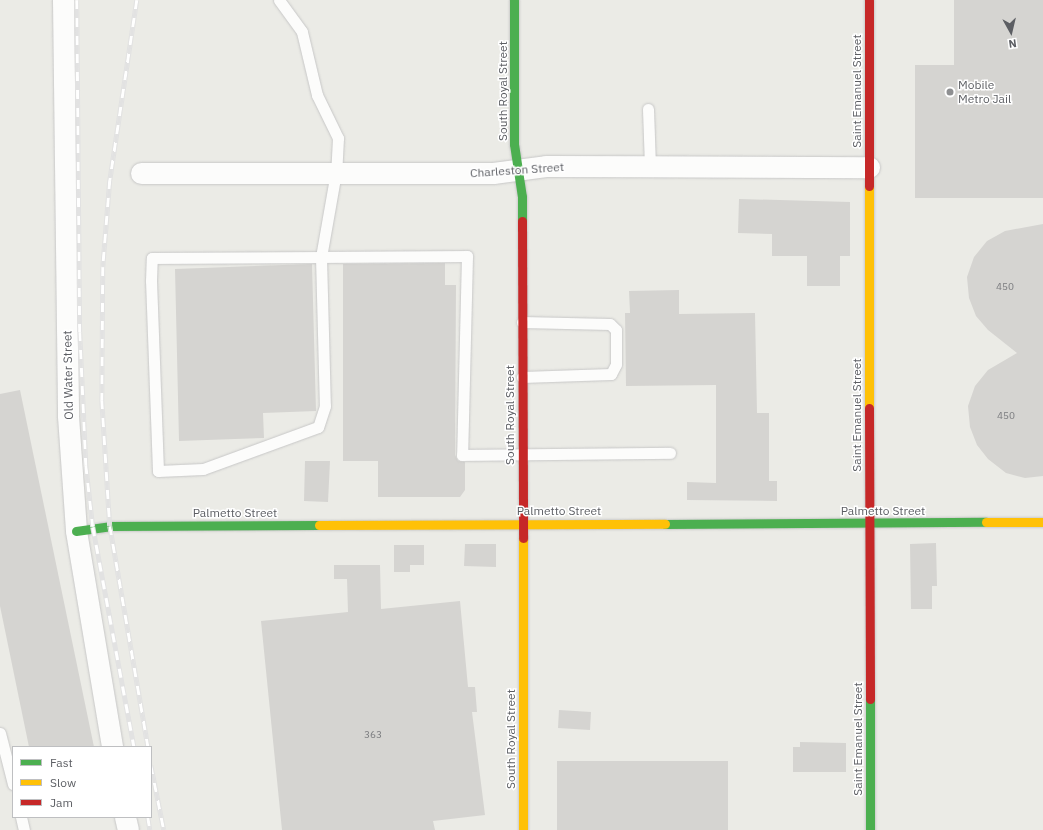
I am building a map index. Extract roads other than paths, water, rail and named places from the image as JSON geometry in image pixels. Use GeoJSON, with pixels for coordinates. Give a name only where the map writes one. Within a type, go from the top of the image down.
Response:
{"type":"FeatureCollection","features":[{"type":"Feature","properties":{"kind":"street","name":"Old Water Street"},"geometry":{"type":"LineString","coordinates":[[63,0],[68,416],[76,531],[112,746]]}},
{"type":"Feature","properties":{"kind":"street","name":"South Royal Street"},"geometry":{"type":"LineString","coordinates":[[514,0],[514,144],[522,196],[523,830]]}},
{"type":"Feature","properties":{"kind":"street","name":"Saint Emanuel Street"},"geometry":{"type":"LineString","coordinates":[[869,0],[870,830]]}},
{"type":"Feature","properties":{"kind":"street","name":"Charleston Street"},"geometry":{"type":"LineString","coordinates":[[141,173],[493,173],[546,166],[869,167]]}},
{"type":"Feature","properties":{"kind":"street","name":"Palmetto Street"},"geometry":{"type":"LineString","coordinates":[[76,531],[110,526],[1043,522]]}},
{"type":"Feature","properties":{"kind":"street"},"geometry":{"type":"LineString","coordinates":[[125,818],[128,830]]}},
{"type":"Feature","properties":{"kind":"lane"},"geometry":{"type":"LineString","coordinates":[[279,0],[302,32],[317,95],[338,138],[336,172],[321,257],[325,406],[318,428],[203,469],[158,471],[150,281],[152,258],[321,257],[467,256],[462,455],[670,453]]}},
{"type":"Feature","properties":{"kind":"lane"},"geometry":{"type":"LineString","coordinates":[[648,109],[650,167]]}},
{"type":"Feature","properties":{"kind":"lane"},"geometry":{"type":"LineString","coordinates":[[522,322],[610,324],[616,330],[616,364],[611,374],[522,377]]}},
{"type":"Feature","properties":{"kind":"lane"},"geometry":{"type":"LineString","coordinates":[[0,733],[12,780]]}},
{"type":"Feature","properties":{"kind":"lane"},"geometry":{"type":"LineString","coordinates":[[21,818],[24,830]]}},
{"type":"Feature","properties":{"kind":"railway"},"geometry":{"type":"LineString","coordinates":[[77,0],[80,332],[86,465],[93,527],[134,746]]}},
{"type":"Feature","properties":{"kind":"railway"},"geometry":{"type":"LineString","coordinates":[[137,0],[110,180],[103,267],[102,400],[110,526],[148,746]]}},
{"type":"Feature","properties":{"kind":"railway"},"geometry":{"type":"LineString","coordinates":[[152,770],[164,830]]}},
{"type":"Feature","properties":{"kind":"railway"},"geometry":{"type":"LineString","coordinates":[[148,818],[150,830]]}},
{"type":"Feature","properties":{"kind":"place","name":"Mobile Metro Jail"},"geometry":{"type":"Point","coordinates":[950,92]}}]}
